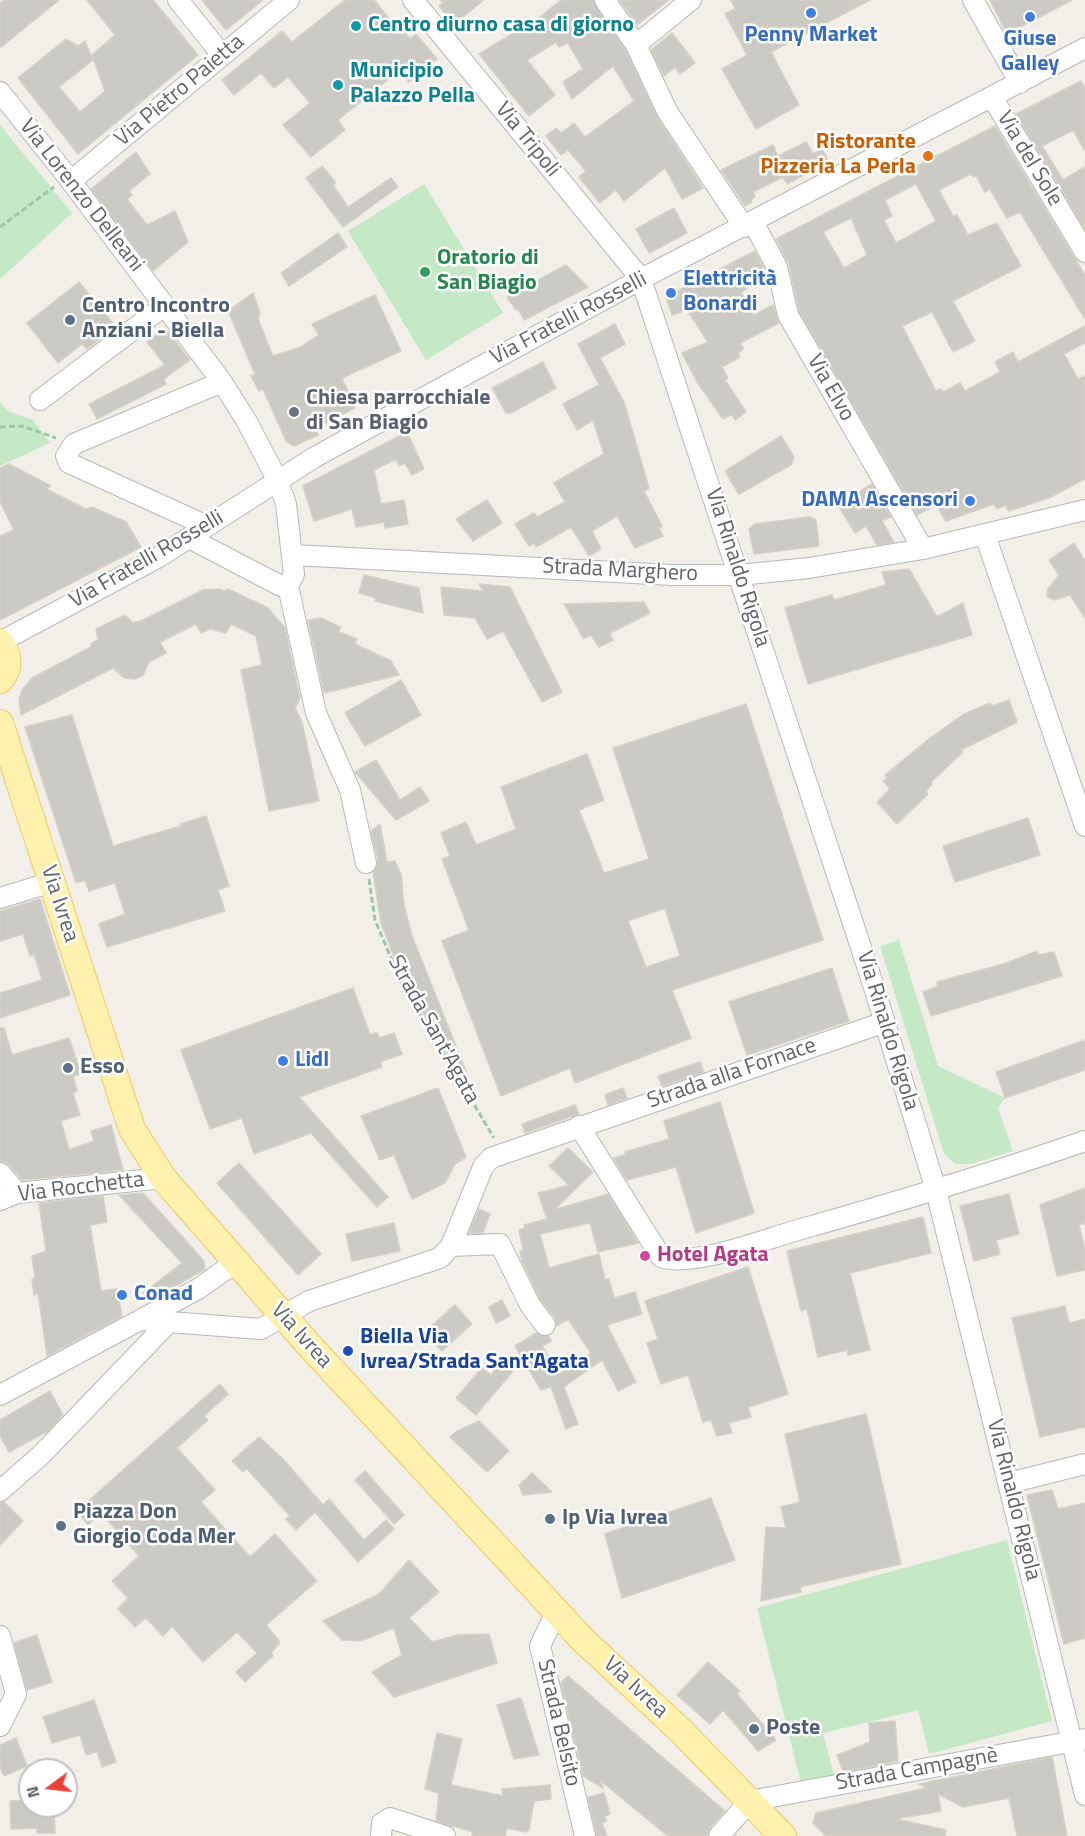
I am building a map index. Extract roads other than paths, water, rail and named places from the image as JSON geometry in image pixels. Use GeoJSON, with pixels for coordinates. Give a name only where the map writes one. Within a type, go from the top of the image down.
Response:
{"type":"FeatureCollection","features":[{"type":"Feature","properties":{"kind":"main road"},"geometry":{"type":"LineString","coordinates":[[0,642],[8,659],[7,668],[0,680]]}},
{"type":"Feature","properties":{"kind":"main road","name":"Via Ivrea"},"geometry":{"type":"LineString","coordinates":[[0,723],[132,1129],[163,1178],[284,1316],[556,1612],[783,1836]]}},
{"type":"Feature","properties":{"kind":"street"},"geometry":{"type":"LineString","coordinates":[[178,0],[222,55]]}},
{"type":"Feature","properties":{"kind":"street","name":"Via Pietro Paietta"},"geometry":{"type":"LineString","coordinates":[[69,178],[289,0]]}},
{"type":"Feature","properties":{"kind":"street","name":"Via Tripoli"},"geometry":{"type":"LineString","coordinates":[[413,0],[640,279]]}},
{"type":"Feature","properties":{"kind":"street","name":"Via Elvo"},"geometry":{"type":"LineString","coordinates":[[605,0],[636,45],[667,111],[777,267],[788,315],[922,549]]}},
{"type":"Feature","properties":{"kind":"street"},"geometry":{"type":"LineString","coordinates":[[636,45],[691,0]]}},
{"type":"Feature","properties":{"kind":"street"},"geometry":{"type":"LineString","coordinates":[[973,0],[1020,83]]}},
{"type":"Feature","properties":{"kind":"street","name":"Via Fratelli Rosselli"},"geometry":{"type":"LineString","coordinates":[[0,642],[159,557],[315,457],[640,279],[1085,48]]}},
{"type":"Feature","properties":{"kind":"street","name":"Via Lorenzo Delleani"},"geometry":{"type":"LineString","coordinates":[[0,92],[69,178],[222,382],[246,420],[278,481],[286,504],[294,574],[288,586]]}},
{"type":"Feature","properties":{"kind":"street","name":"Via del Sole"},"geometry":{"type":"LineString","coordinates":[[992,97],[1085,252]]}},
{"type":"Feature","properties":{"kind":"street","name":"Via Rinaldo Rigola"},"geometry":{"type":"LineString","coordinates":[[640,279],[885,1022],[936,1190],[1009,1483],[1078,1740],[1085,1795]]}},
{"type":"Feature","properties":{"kind":"street"},"geometry":{"type":"LineString","coordinates":[[40,400],[164,306]]}},
{"type":"Feature","properties":{"kind":"street"},"geometry":{"type":"LineString","coordinates":[[207,526],[69,463],[66,456],[74,444],[222,382]]}},
{"type":"Feature","properties":{"kind":"street","name":"Strada Marghero"},"geometry":{"type":"LineString","coordinates":[[293,555],[672,575],[739,575],[809,568],[922,549],[1085,510]]}},
{"type":"Feature","properties":{"kind":"street"},"geometry":{"type":"LineString","coordinates":[[985,535],[1085,826]]}},
{"type":"Feature","properties":{"kind":"street"},"geometry":{"type":"LineString","coordinates":[[189,538],[281,586],[288,586],[316,713],[350,790],[366,863]]}},
{"type":"Feature","properties":{"kind":"street"},"geometry":{"type":"LineString","coordinates":[[0,898],[52,882]]}},
{"type":"Feature","properties":{"kind":"street","name":"Strada alla Fornace"},"geometry":{"type":"LineString","coordinates":[[451,1246],[483,1167],[491,1158],[885,1022]]}},
{"type":"Feature","properties":{"kind":"street"},"geometry":{"type":"LineString","coordinates":[[579,1126],[661,1257],[671,1261],[684,1261],[737,1248],[936,1190],[1085,1141]]}},
{"type":"Feature","properties":{"kind":"street"},"geometry":{"type":"LineString","coordinates":[[0,1173],[9,1196]]}},
{"type":"Feature","properties":{"kind":"street","name":"Via Rocchetta"},"geometry":{"type":"LineString","coordinates":[[9,1196],[163,1178]]}},
{"type":"Feature","properties":{"kind":"street"},"geometry":{"type":"LineString","coordinates":[[142,1320],[167,1324],[261,1329],[309,1302],[440,1258],[451,1246],[500,1244],[530,1305],[545,1325]]}},
{"type":"Feature","properties":{"kind":"street"},"geometry":{"type":"LineString","coordinates":[[0,1395],[198,1289],[236,1262]]}},
{"type":"Feature","properties":{"kind":"street"},"geometry":{"type":"LineString","coordinates":[[187,1324],[198,1289]]}},
{"type":"Feature","properties":{"kind":"street"},"geometry":{"type":"LineString","coordinates":[[0,1491],[41,1455],[167,1324]]}},
{"type":"Feature","properties":{"kind":"street"},"geometry":{"type":"LineString","coordinates":[[1009,1483],[1085,1464]]}},
{"type":"Feature","properties":{"kind":"street","name":"Strada Belsito"},"geometry":{"type":"LineString","coordinates":[[556,1612],[540,1646],[585,1836]]}},
{"type":"Feature","properties":{"kind":"street"},"geometry":{"type":"LineString","coordinates":[[0,1636],[16,1694],[0,1726]]}},
{"type":"Feature","properties":{"kind":"street","name":"Strada Campagnè"},"geometry":{"type":"LineString","coordinates":[[750,1801],[1078,1740]]}},
{"type":"Feature","properties":{"kind":"street"},"geometry":{"type":"LineString","coordinates":[[719,1836],[750,1801]]}},
{"type":"Feature","properties":{"kind":"street"},"geometry":{"type":"LineString","coordinates":[[381,1836],[382,1823],[390,1818],[444,1836]]}},
{"type":"Feature","properties":{"kind":"place","name":"Penny Market"},"geometry":{"type":"Point","coordinates":[811,13]}},
{"type":"Feature","properties":{"kind":"place","name":"Giuse Galley"},"geometry":{"type":"Point","coordinates":[1030,17]}},
{"type":"Feature","properties":{"kind":"place","name":"Centro diurno casa di giorno"},"geometry":{"type":"Point","coordinates":[356,26]}},
{"type":"Feature","properties":{"kind":"place","name":"Municipio Palazzo Pella"},"geometry":{"type":"Point","coordinates":[338,85]}},
{"type":"Feature","properties":{"kind":"place","name":"Ristorante Pizzeria La Perla"},"geometry":{"type":"Point","coordinates":[928,156]}},
{"type":"Feature","properties":{"kind":"place","name":"Oratorio di San Biagio"},"geometry":{"type":"Point","coordinates":[425,272]}},
{"type":"Feature","properties":{"kind":"place","name":"Elettricità Bonardi"},"geometry":{"type":"Point","coordinates":[671,293]}},
{"type":"Feature","properties":{"kind":"place","name":"Centro Incontro Anziani - Biella"},"geometry":{"type":"Point","coordinates":[70,320]}},
{"type":"Feature","properties":{"kind":"place","name":"Chiesa parrocchiale di San Biagio"},"geometry":{"type":"Point","coordinates":[294,412]}},
{"type":"Feature","properties":{"kind":"place","name":"DAMA Ascensori"},"geometry":{"type":"Point","coordinates":[970,501]}},
{"type":"Feature","properties":{"kind":"place","name":"Lidl"},"geometry":{"type":"Point","coordinates":[283,1061]}},
{"type":"Feature","properties":{"kind":"place","name":"Esso"},"geometry":{"type":"Point","coordinates":[68,1068]}},
{"type":"Feature","properties":{"kind":"place","name":"Hotel Agata"},"geometry":{"type":"Point","coordinates":[645,1256]}},
{"type":"Feature","properties":{"kind":"place","name":"Conad"},"geometry":{"type":"Point","coordinates":[122,1295]}},
{"type":"Feature","properties":{"kind":"place","name":"Biella Via Ivrea/Strada Sant'Agata"},"geometry":{"type":"Point","coordinates":[348,1351]}},
{"type":"Feature","properties":{"kind":"place","name":"Ip Via Ivrea"},"geometry":{"type":"Point","coordinates":[550,1519]}},
{"type":"Feature","properties":{"kind":"place","name":"Piazza Don Giorgio Coda Mer"},"geometry":{"type":"Point","coordinates":[61,1526]}},
{"type":"Feature","properties":{"kind":"place","name":"Poste"},"geometry":{"type":"Point","coordinates":[754,1729]}}]}
